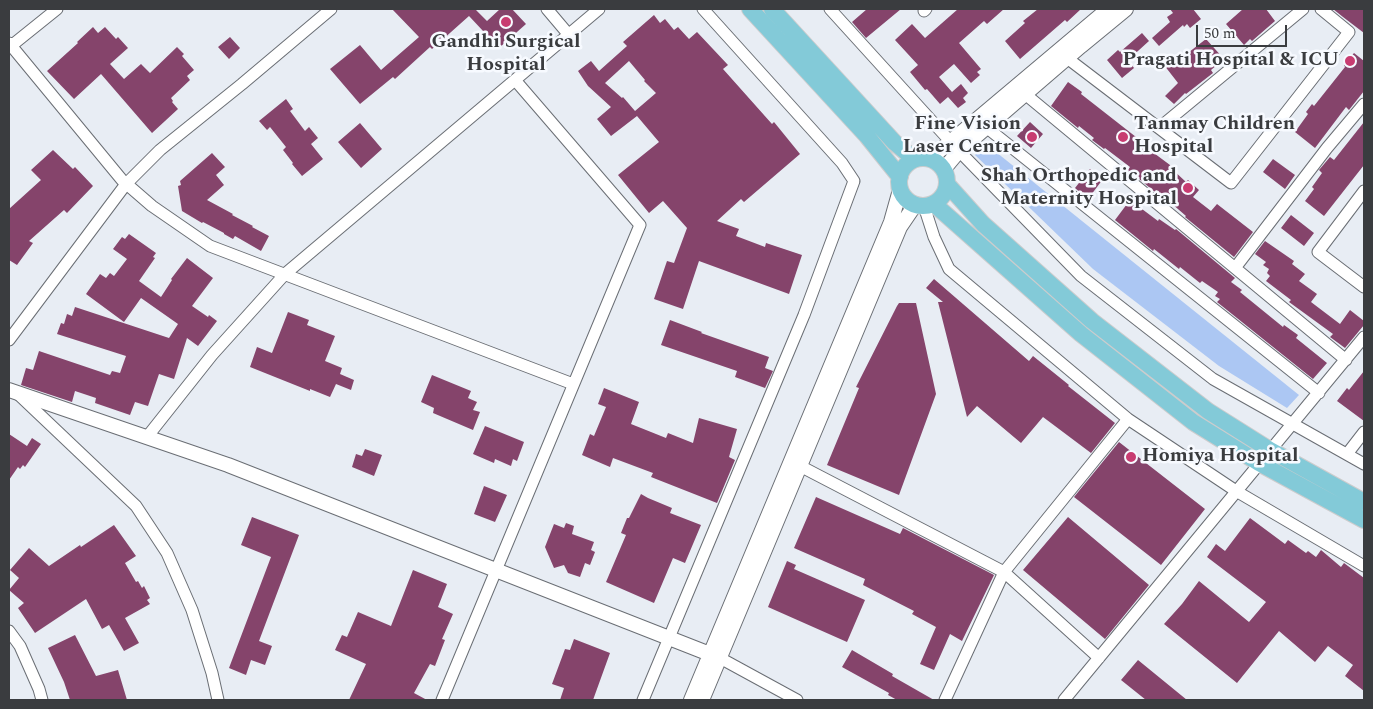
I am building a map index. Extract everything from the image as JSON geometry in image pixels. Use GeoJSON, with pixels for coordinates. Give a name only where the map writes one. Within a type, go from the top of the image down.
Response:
{"type":"FeatureCollection","features":[{"type":"Feature","properties":{"kind":"main road"},"geometry":{"type":"LineString","coordinates":[[750,9],[867,136],[900,183],[906,199],[924,205],[1081,334],[1193,422],[1259,463],[1364,520]]}},
{"type":"Feature","properties":{"kind":"main road"},"geometry":{"type":"LineString","coordinates":[[772,9],[895,143],[914,159]]}},
{"type":"Feature","properties":{"kind":"main road"},"geometry":{"type":"LineString","coordinates":[[900,183],[900,172],[905,164],[914,159],[922,157],[931,158],[940,164],[946,177],[983,224],[1092,321],[1208,411],[1270,450],[1364,502]]}},
{"type":"Feature","properties":{"kind":"main road"},"geometry":{"type":"LineString","coordinates":[[924,205],[941,199],[946,191],[946,177]]}},
{"type":"Feature","properties":{"kind":"street"},"geometry":{"type":"LineString","coordinates":[[57,9],[10,45],[126,184],[152,206],[210,246],[573,384]]}},
{"type":"Feature","properties":{"kind":"street"},"geometry":{"type":"LineString","coordinates":[[9,340],[126,184],[160,150],[331,9]]}},
{"type":"Feature","properties":{"kind":"street"},"geometry":{"type":"LineString","coordinates":[[547,9],[568,35]]}},
{"type":"Feature","properties":{"kind":"street"},"geometry":{"type":"LineString","coordinates":[[147,437],[212,355],[285,274],[599,9]]}},
{"type":"Feature","properties":{"kind":"street"},"geometry":{"type":"LineString","coordinates":[[643,700],[804,315],[854,181],[842,163],[703,9]]}},
{"type":"Feature","properties":{"kind":"street"},"geometry":{"type":"LineString","coordinates":[[830,9],[954,147],[1081,276],[1213,379],[1364,464]]}},
{"type":"Feature","properties":{"kind":"street"},"geometry":{"type":"LineString","coordinates":[[946,177],[954,147],[1108,9]]}},
{"type":"Feature","properties":{"kind":"street"},"geometry":{"type":"LineString","coordinates":[[931,158],[954,147],[986,127],[1126,9]]}},
{"type":"Feature","properties":{"kind":"street"},"geometry":{"type":"LineString","coordinates":[[1159,128],[1303,9]]}},
{"type":"Feature","properties":{"kind":"street"},"geometry":{"type":"LineString","coordinates":[[1067,58],[1231,183],[1349,32],[1321,9]]}},
{"type":"Feature","properties":{"kind":"street"},"geometry":{"type":"LineString","coordinates":[[442,700],[640,225],[515,80]]}},
{"type":"Feature","properties":{"kind":"street"},"geometry":{"type":"LineString","coordinates":[[1025,94],[1346,360]]}},
{"type":"Feature","properties":{"kind":"street"},"geometry":{"type":"LineString","coordinates":[[1236,268],[1327,148],[1364,104]]}},
{"type":"Feature","properties":{"kind":"street"},"geometry":{"type":"LineString","coordinates":[[986,127],[1319,393]]}},
{"type":"Feature","properties":{"kind":"street"},"geometry":{"type":"LineString","coordinates":[[702,700],[715,656],[891,222],[900,183]]}},
{"type":"Feature","properties":{"kind":"street"},"geometry":{"type":"LineString","coordinates":[[1364,191],[1318,252],[1364,287]]}},
{"type":"Feature","properties":{"kind":"street"},"geometry":{"type":"LineString","coordinates":[[691,700],[715,656],[800,466],[900,227],[924,205],[934,236],[949,268],[1128,419],[1236,491],[1364,566]]}},
{"type":"Feature","properties":{"kind":"street"},"geometry":{"type":"LineString","coordinates":[[1064,700],[1364,337]]}},
{"type":"Feature","properties":{"kind":"street"},"geometry":{"type":"LineString","coordinates":[[13,391],[228,465],[497,570],[715,656],[797,700]]}},
{"type":"Feature","properties":{"kind":"street"},"geometry":{"type":"LineString","coordinates":[[13,391],[136,506],[167,553],[192,610],[212,673],[218,700]]}},
{"type":"Feature","properties":{"kind":"street"},"geometry":{"type":"LineString","coordinates":[[945,700],[1004,572],[1128,419]]}},
{"type":"Feature","properties":{"kind":"street"},"geometry":{"type":"LineString","coordinates":[[1348,454],[1364,432]]}},
{"type":"Feature","properties":{"kind":"street"},"geometry":{"type":"LineString","coordinates":[[800,466],[1004,572],[1098,658]]}},
{"type":"Feature","properties":{"kind":"street"},"geometry":{"type":"LineString","coordinates":[[9,632],[20,646],[42,700]]}},
{"type":"Feature","properties":{"kind":"shaded area"},"geometry":{"type":"Polygon","coordinates":[[[986,144],[1299,395],[1287,408],[1219,366],[1093,269],[975,155],[986,144]]]}},
{"type":"Feature","properties":{"kind":"building"},"geometry":{"type":"Polygon","coordinates":[[[392,9],[478,9],[476,10],[487,21],[500,9],[512,9],[526,24],[499,48],[469,16],[432,49],[430,47],[395,79],[393,77],[360,104],[330,69],[360,45],[381,70],[419,37],[392,9]]]}},
{"type":"Feature","properties":{"kind":"building"},"geometry":{"type":"Polygon","coordinates":[[[867,9],[901,9],[866,38],[852,22],[867,9]]]}},
{"type":"Feature","properties":{"kind":"building"},"geometry":{"type":"Polygon","coordinates":[[[958,9],[1004,9],[987,24],[984,21],[959,43],[981,69],[977,72],[980,75],[971,83],[954,64],[939,77],[952,92],[961,84],[968,93],[963,98],[966,102],[958,108],[948,97],[940,104],[927,89],[925,90],[910,72],[918,65],[895,40],[912,24],[925,38],[958,9]]]}},
{"type":"Feature","properties":{"kind":"building"},"geometry":{"type":"Polygon","coordinates":[[[1038,9],[1081,9],[1067,22],[1065,20],[1020,59],[1005,41],[1025,23],[1023,21],[1038,9]]]}},
{"type":"Feature","properties":{"kind":"building"},"geometry":{"type":"Polygon","coordinates":[[[1170,9],[1193,9],[1201,19],[1190,28],[1187,24],[1184,27],[1183,25],[1159,46],[1152,38],[1170,22],[1167,17],[1173,13],[1170,9]]]}},
{"type":"Feature","properties":{"kind":"building"},"geometry":{"type":"Polygon","coordinates":[[[1243,9],[1266,9],[1275,21],[1252,41],[1250,39],[1244,45],[1226,24],[1243,9]]]}},
{"type":"Feature","properties":{"kind":"building"},"geometry":{"type":"Polygon","coordinates":[[[1333,9],[1364,9],[1364,33],[1343,17],[1333,9]]]}},
{"type":"Feature","properties":{"kind":"building"},"geometry":{"type":"Polygon","coordinates":[[[654,15],[660,23],[665,19],[674,30],[678,27],[689,39],[697,32],[728,65],[723,69],[772,124],[774,122],[800,154],[744,202],[741,199],[717,221],[739,229],[736,236],[765,247],[766,243],[802,255],[789,294],[699,261],[683,309],[654,299],[667,261],[674,263],[687,228],[663,201],[649,213],[618,175],[659,142],[637,116],[611,136],[597,119],[611,107],[588,86],[578,71],[591,61],[599,71],[627,46],[623,42],[654,15]],[[629,61],[605,83],[623,97],[635,111],[656,93],[629,61]]]}},
{"type":"Feature","properties":{"kind":"building"},"geometry":{"type":"Polygon","coordinates":[[[93,27],[98,33],[105,27],[128,48],[110,64],[124,79],[141,64],[150,73],[177,47],[194,70],[187,76],[190,80],[171,98],[178,109],[152,133],[101,74],[74,99],[47,71],[93,27]]]}},
{"type":"Feature","properties":{"kind":"building"},"geometry":{"type":"Polygon","coordinates":[[[1142,33],[1149,41],[1128,60],[1134,68],[1122,78],[1107,60],[1118,50],[1120,52],[1142,33]]]}},
{"type":"Feature","properties":{"kind":"building"},"geometry":{"type":"Polygon","coordinates":[[[230,37],[240,48],[229,59],[218,47],[230,37]]]}},
{"type":"Feature","properties":{"kind":"building"},"geometry":{"type":"Polygon","coordinates":[[[1206,39],[1224,59],[1211,70],[1213,73],[1185,93],[1174,104],[1165,96],[1178,83],[1164,65],[1177,55],[1180,59],[1206,39]]]}},
{"type":"Feature","properties":{"kind":"building"},"geometry":{"type":"Polygon","coordinates":[[[1354,53],[1364,61],[1364,91],[1349,110],[1346,107],[1315,148],[1295,132],[1308,114],[1306,112],[1312,104],[1314,106],[1354,53]]]}},
{"type":"Feature","properties":{"kind":"building"},"geometry":{"type":"Polygon","coordinates":[[[1068,82],[1136,137],[1135,139],[1170,165],[1186,182],[1188,180],[1199,190],[1193,197],[1211,211],[1217,204],[1253,232],[1234,257],[1185,217],[1156,190],[1155,192],[1128,170],[1130,167],[1092,140],[1094,138],[1079,126],[1078,128],[1051,106],[1068,82]]]}},
{"type":"Feature","properties":{"kind":"building"},"geometry":{"type":"Polygon","coordinates":[[[286,99],[293,109],[290,111],[305,131],[309,127],[318,138],[311,144],[323,159],[302,176],[283,150],[286,147],[270,127],[267,130],[259,121],[286,99]]]}},
{"type":"Feature","properties":{"kind":"building"},"geometry":{"type":"Polygon","coordinates":[[[1030,122],[1043,134],[1031,148],[1017,136],[1030,122]]]}},
{"type":"Feature","properties":{"kind":"building"},"geometry":{"type":"Polygon","coordinates":[[[1364,122],[1364,165],[1324,216],[1305,201],[1322,173],[1319,170],[1330,157],[1334,160],[1364,122]]]}},
{"type":"Feature","properties":{"kind":"building"},"geometry":{"type":"Polygon","coordinates":[[[360,123],[382,149],[361,168],[338,142],[360,123]]]}},
{"type":"Feature","properties":{"kind":"building"},"geometry":{"type":"Polygon","coordinates":[[[53,150],[73,169],[75,167],[93,186],[67,213],[64,210],[29,241],[33,243],[17,265],[9,260],[9,209],[41,180],[31,170],[53,150]]]}},
{"type":"Feature","properties":{"kind":"building"},"geometry":{"type":"Polygon","coordinates":[[[212,153],[225,167],[216,175],[224,185],[207,200],[269,236],[261,251],[235,236],[233,239],[182,211],[178,186],[181,185],[180,181],[212,153]]]}},
{"type":"Feature","properties":{"kind":"building"},"geometry":{"type":"Polygon","coordinates":[[[1273,159],[1295,175],[1285,189],[1263,172],[1273,159]]]}},
{"type":"Feature","properties":{"kind":"building"},"geometry":{"type":"Polygon","coordinates":[[[1090,169],[1103,179],[1088,199],[1075,188],[1090,169]]]}},
{"type":"Feature","properties":{"kind":"building"},"geometry":{"type":"Polygon","coordinates":[[[1130,200],[1158,221],[1159,219],[1176,229],[1235,278],[1231,282],[1242,290],[1240,292],[1283,327],[1284,325],[1298,335],[1296,338],[1327,363],[1313,379],[1217,302],[1220,299],[1215,296],[1218,292],[1202,281],[1200,283],[1180,267],[1179,269],[1154,249],[1153,251],[1115,220],[1130,200]]]}},
{"type":"Feature","properties":{"kind":"building"},"geometry":{"type":"Polygon","coordinates":[[[1291,215],[1314,233],[1304,246],[1281,228],[1291,215]]]}},
{"type":"Feature","properties":{"kind":"building"},"geometry":{"type":"Polygon","coordinates":[[[129,234],[156,253],[153,257],[155,258],[139,281],[161,297],[171,279],[187,258],[213,278],[192,306],[217,321],[198,346],[187,338],[174,379],[159,374],[148,406],[135,402],[130,415],[95,403],[96,398],[75,391],[72,402],[21,385],[26,368],[33,370],[39,351],[110,375],[112,371],[120,373],[126,356],[57,334],[61,323],[64,324],[67,314],[72,316],[75,307],[169,338],[178,324],[141,298],[124,322],[86,294],[100,274],[106,278],[110,273],[114,276],[127,259],[113,249],[122,237],[125,239],[129,234]]]}},
{"type":"Feature","properties":{"kind":"building"},"geometry":{"type":"Polygon","coordinates":[[[1265,241],[1294,261],[1292,264],[1305,274],[1299,281],[1317,294],[1311,302],[1340,324],[1350,310],[1364,321],[1364,325],[1345,348],[1330,337],[1333,334],[1289,302],[1291,300],[1266,281],[1270,276],[1267,273],[1269,269],[1263,265],[1266,262],[1255,254],[1265,241]]]}},
{"type":"Feature","properties":{"kind":"building"},"geometry":{"type":"Polygon","coordinates":[[[934,279],[1029,361],[1033,356],[1115,423],[1091,453],[1043,417],[1021,443],[977,406],[967,417],[938,302],[943,302],[926,288],[934,279]]]}},
{"type":"Feature","properties":{"kind":"building"},"geometry":{"type":"Polygon","coordinates":[[[899,303],[916,303],[936,394],[899,495],[827,465],[859,388],[856,387],[899,303]]]}},
{"type":"Feature","properties":{"kind":"building"},"geometry":{"type":"Polygon","coordinates":[[[288,312],[309,320],[307,325],[335,336],[325,361],[342,368],[340,374],[354,380],[351,390],[336,384],[330,397],[250,367],[257,347],[272,353],[288,312]]]}},
{"type":"Feature","properties":{"kind":"building"},"geometry":{"type":"Polygon","coordinates":[[[670,320],[769,357],[765,368],[773,371],[765,388],[735,377],[737,371],[661,345],[670,320]]]}},
{"type":"Feature","properties":{"kind":"building"},"geometry":{"type":"Polygon","coordinates":[[[1364,371],[1364,421],[1337,401],[1347,388],[1349,390],[1364,371]]]}},
{"type":"Feature","properties":{"kind":"building"},"geometry":{"type":"Polygon","coordinates":[[[432,375],[471,391],[468,398],[477,402],[473,410],[480,412],[473,430],[433,413],[434,408],[421,402],[432,375]]]}},
{"type":"Feature","properties":{"kind":"building"},"geometry":{"type":"Polygon","coordinates":[[[604,388],[639,402],[631,424],[666,438],[668,433],[693,443],[699,418],[737,429],[729,457],[735,460],[717,503],[651,477],[653,473],[613,458],[610,467],[582,455],[590,434],[594,436],[606,407],[598,404],[604,388]]]}},
{"type":"Feature","properties":{"kind":"building"},"geometry":{"type":"Polygon","coordinates":[[[485,426],[524,442],[517,461],[513,459],[511,466],[495,459],[494,463],[473,454],[485,426]]]}},
{"type":"Feature","properties":{"kind":"building"},"geometry":{"type":"Polygon","coordinates":[[[9,434],[27,446],[32,438],[41,444],[25,467],[23,465],[20,469],[18,467],[9,480],[9,434]]]}},
{"type":"Feature","properties":{"kind":"building"},"geometry":{"type":"Polygon","coordinates":[[[1119,442],[1205,509],[1161,565],[1074,497],[1119,442]]]}},
{"type":"Feature","properties":{"kind":"building"},"geometry":{"type":"Polygon","coordinates":[[[365,449],[382,455],[374,476],[352,467],[356,454],[362,456],[365,449]]]}},
{"type":"Feature","properties":{"kind":"building"},"geometry":{"type":"Polygon","coordinates":[[[484,486],[507,495],[495,522],[474,514],[484,486]]]}},
{"type":"Feature","properties":{"kind":"building"},"geometry":{"type":"Polygon","coordinates":[[[641,494],[672,508],[670,513],[701,525],[685,563],[673,558],[654,603],[606,582],[626,535],[621,533],[627,518],[629,518],[641,494]]]}},
{"type":"Feature","properties":{"kind":"building"},"geometry":{"type":"Polygon","coordinates":[[[816,497],[900,534],[903,528],[994,575],[962,641],[950,634],[934,670],[920,664],[936,627],[912,614],[914,611],[863,585],[865,579],[794,548],[816,497]]]}},
{"type":"Feature","properties":{"kind":"building"},"geometry":{"type":"Polygon","coordinates":[[[252,517],[299,535],[259,641],[272,646],[265,665],[251,660],[246,675],[229,668],[271,557],[241,545],[252,517]]]}},
{"type":"Feature","properties":{"kind":"building"},"geometry":{"type":"Polygon","coordinates":[[[1068,517],[1149,585],[1105,639],[1023,570],[1068,517]]]}},
{"type":"Feature","properties":{"kind":"building"},"geometry":{"type":"Polygon","coordinates":[[[1250,518],[1285,544],[1288,540],[1306,553],[1308,551],[1316,557],[1321,550],[1341,567],[1344,563],[1364,578],[1364,691],[1345,676],[1353,665],[1328,646],[1315,662],[1279,631],[1237,683],[1164,624],[1199,581],[1249,622],[1266,602],[1207,557],[1216,544],[1225,551],[1250,518]]]}},
{"type":"Feature","properties":{"kind":"building"},"geometry":{"type":"Polygon","coordinates":[[[566,523],[574,526],[572,534],[594,542],[591,550],[595,552],[590,565],[585,563],[580,577],[568,573],[564,565],[554,568],[545,547],[554,524],[564,528],[566,523]]]}},
{"type":"Feature","properties":{"kind":"building"},"geometry":{"type":"Polygon","coordinates":[[[114,525],[136,556],[125,563],[136,582],[138,581],[142,588],[144,586],[150,598],[147,600],[150,604],[125,618],[139,643],[124,651],[109,625],[102,629],[86,599],[35,633],[18,608],[24,603],[9,590],[19,578],[10,570],[29,548],[49,566],[114,525]]]}},
{"type":"Feature","properties":{"kind":"building"},"geometry":{"type":"Polygon","coordinates":[[[787,561],[796,565],[794,569],[865,600],[847,642],[768,607],[787,561]]]}},
{"type":"Feature","properties":{"kind":"building"},"geometry":{"type":"Polygon","coordinates":[[[413,570],[447,584],[438,607],[453,614],[442,639],[445,640],[435,666],[430,664],[414,693],[427,700],[349,700],[366,664],[335,650],[342,635],[347,637],[358,612],[391,626],[413,570]]]}},
{"type":"Feature","properties":{"kind":"building"},"geometry":{"type":"Polygon","coordinates":[[[75,635],[96,676],[118,670],[127,700],[70,700],[48,648],[75,635]]]}},
{"type":"Feature","properties":{"kind":"building"},"geometry":{"type":"Polygon","coordinates":[[[574,639],[610,653],[593,700],[560,700],[564,688],[552,684],[565,649],[570,650],[574,639]]]}},
{"type":"Feature","properties":{"kind":"building"},"geometry":{"type":"Polygon","coordinates":[[[852,650],[934,700],[897,700],[888,695],[889,693],[842,667],[852,650]]]}},
{"type":"Feature","properties":{"kind":"building"},"geometry":{"type":"Polygon","coordinates":[[[1138,660],[1187,700],[1146,700],[1121,680],[1138,660]]]}},
{"type":"Feature","properties":{"kind":"place","name":"Gandhi Surgical Hospital"},"geometry":{"type":"Point","coordinates":[506,22]}},
{"type":"Feature","properties":{"kind":"place","name":"Pragati Hospital & ICU"},"geometry":{"type":"Point","coordinates":[1350,61]}},
{"type":"Feature","properties":{"kind":"place","name":"Fine Vision Laser Centre"},"geometry":{"type":"Point","coordinates":[1032,137]}},
{"type":"Feature","properties":{"kind":"place","name":"Tanmay Children Hospital"},"geometry":{"type":"Point","coordinates":[1123,137]}},
{"type":"Feature","properties":{"kind":"place","name":"Shah Orthopedic and Maternity Hospital"},"geometry":{"type":"Point","coordinates":[1188,188]}},
{"type":"Feature","properties":{"kind":"place","name":"Homiya Hospital"},"geometry":{"type":"Point","coordinates":[1131,457]}}]}
